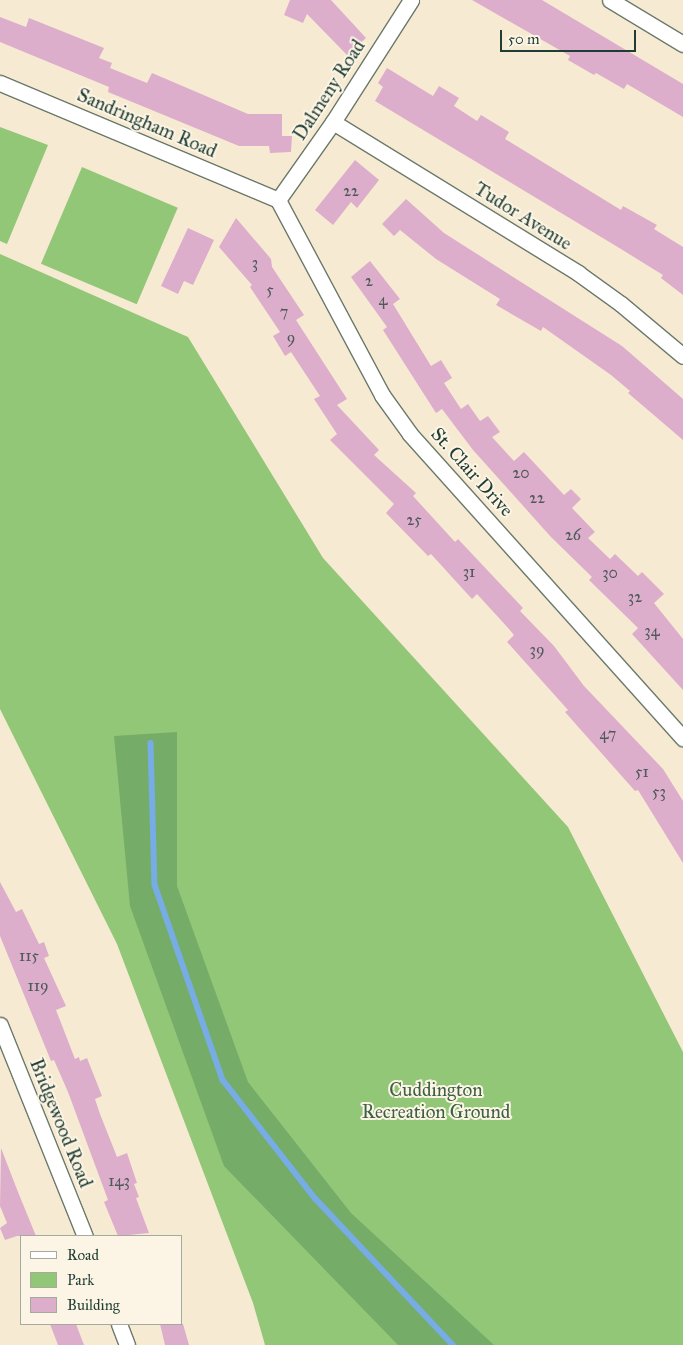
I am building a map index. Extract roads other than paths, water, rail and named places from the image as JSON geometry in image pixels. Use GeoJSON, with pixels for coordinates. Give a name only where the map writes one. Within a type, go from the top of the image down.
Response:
{"type":"FeatureCollection","features":[{"type":"Feature","properties":{"kind":"street","name":"Dalmeny Road"},"geometry":{"type":"LineString","coordinates":[[278,200],[334,122],[411,0]]}},
{"type":"Feature","properties":{"kind":"street"},"geometry":{"type":"LineString","coordinates":[[610,0],[683,44]]}},
{"type":"Feature","properties":{"kind":"street","name":"Sandringham Road"},"geometry":{"type":"LineString","coordinates":[[0,83],[278,200]]}},
{"type":"Feature","properties":{"kind":"street","name":"Tudor Avenue"},"geometry":{"type":"LineString","coordinates":[[334,122],[578,273],[622,304],[683,356]]}},
{"type":"Feature","properties":{"kind":"street","name":"St. Clair Drive"},"geometry":{"type":"LineString","coordinates":[[278,200],[382,395],[410,434],[683,738]]}},
{"type":"Feature","properties":{"kind":"street","name":"Bridgewood Road"},"geometry":{"type":"LineString","coordinates":[[0,1025],[85,1235]]}},
{"type":"Feature","properties":{"kind":"street"},"geometry":{"type":"LineString","coordinates":[[119,1325],[127,1345]]}},
{"type":"Feature","properties":{"kind":"waterway"},"geometry":{"type":"LineString","coordinates":[[151,743],[155,885],[223,1080],[315,1198],[453,1345]]}},
{"type":"Feature","properties":{"kind":"park label","name":"Cuddington Recreation Ground"},"geometry":{"type":"Point","coordinates":[436,1101]}}]}
